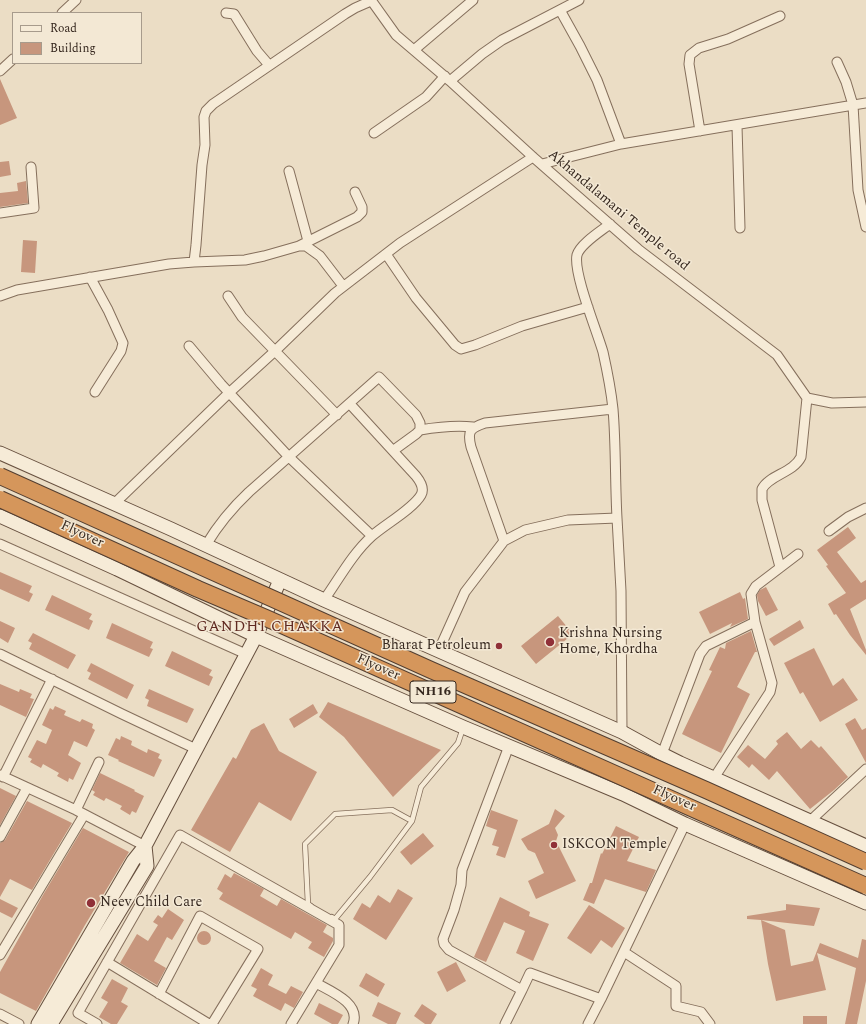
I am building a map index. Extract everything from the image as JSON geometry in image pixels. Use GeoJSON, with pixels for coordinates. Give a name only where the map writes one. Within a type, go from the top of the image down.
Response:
{"type":"FeatureCollection","features":[{"type":"Feature","properties":{"kind":"highway","name":"Flyover"},"geometry":{"type":"LineString","coordinates":[[0,476],[424,667],[706,790],[866,862]]}},
{"type":"Feature","properties":{"kind":"highway","name":"Flyover"},"geometry":{"type":"LineString","coordinates":[[0,499],[198,589],[866,886]]}},
{"type":"Feature","properties":{"kind":"street"},"geometry":{"type":"LineString","coordinates":[[63,12],[76,0]]}},
{"type":"Feature","properties":{"kind":"street"},"geometry":{"type":"LineString","coordinates":[[414,50],[473,0]]}},
{"type":"Feature","properties":{"kind":"street"},"geometry":{"type":"LineString","coordinates":[[374,133],[426,97],[448,78],[502,40],[579,0]]}},
{"type":"Feature","properties":{"kind":"street"},"geometry":{"type":"LineString","coordinates":[[194,262],[205,145],[204,117],[206,111],[212,104],[345,14],[371,1]]}},
{"type":"Feature","properties":{"kind":"street","name":"Akhandalamani Temple road"},"geometry":{"type":"LineString","coordinates":[[371,1],[396,35],[448,78],[533,157],[638,249],[777,355],[807,398]]}},
{"type":"Feature","properties":{"kind":"street"},"geometry":{"type":"LineString","coordinates":[[560,10],[597,80],[621,144]]}},
{"type":"Feature","properties":{"kind":"street"},"geometry":{"type":"LineString","coordinates":[[226,13],[234,14],[257,51],[269,66]]}},
{"type":"Feature","properties":{"kind":"street"},"geometry":{"type":"LineString","coordinates":[[700,131],[689,64],[690,54],[699,48],[728,39],[780,16]]}},
{"type":"Feature","properties":{"kind":"street"},"geometry":{"type":"LineString","coordinates":[[0,71],[12,60]]}},
{"type":"Feature","properties":{"kind":"street"},"geometry":{"type":"LineString","coordinates":[[837,62],[846,82],[853,105],[858,190],[866,227]]}},
{"type":"Feature","properties":{"kind":"street"},"geometry":{"type":"LineString","coordinates":[[542,164],[621,144],[737,126],[866,103]]}},
{"type":"Feature","properties":{"kind":"street"},"geometry":{"type":"LineString","coordinates":[[737,126],[740,228]]}},
{"type":"Feature","properties":{"kind":"street"},"geometry":{"type":"LineString","coordinates":[[115,503],[230,392],[344,286],[400,243],[533,157]]}},
{"type":"Feature","properties":{"kind":"street"},"geometry":{"type":"LineString","coordinates":[[0,213],[34,208],[31,167]]}},
{"type":"Feature","properties":{"kind":"street"},"geometry":{"type":"LineString","coordinates":[[289,171],[308,241]]}},
{"type":"Feature","properties":{"kind":"street"},"geometry":{"type":"LineString","coordinates":[[0,296],[17,290],[170,264],[245,260],[299,246],[357,217],[362,212],[362,207],[354,192]]}},
{"type":"Feature","properties":{"kind":"street"},"geometry":{"type":"LineString","coordinates":[[610,224],[583,245],[577,255],[581,283],[602,350],[613,409],[621,591],[622,732]]}},
{"type":"Feature","properties":{"kind":"street"},"geometry":{"type":"LineString","coordinates":[[299,246],[306,246],[320,256],[344,286]]}},
{"type":"Feature","properties":{"kind":"street"},"geometry":{"type":"LineString","coordinates":[[386,254],[416,298],[455,345],[461,349],[470,347],[522,326],[588,307]]}},
{"type":"Feature","properties":{"kind":"street"},"geometry":{"type":"LineString","coordinates":[[90,278],[108,310],[123,343],[121,351],[96,392]]}},
{"type":"Feature","properties":{"kind":"street"},"geometry":{"type":"LineString","coordinates":[[228,296],[242,317],[337,415]]}},
{"type":"Feature","properties":{"kind":"street"},"geometry":{"type":"LineString","coordinates":[[189,346],[290,457],[372,536]]}},
{"type":"Feature","properties":{"kind":"street"},"geometry":{"type":"LineString","coordinates":[[206,545],[218,526],[249,492],[380,377],[416,414],[420,423],[420,430]]}},
{"type":"Feature","properties":{"kind":"street"},"geometry":{"type":"LineString","coordinates":[[780,567],[762,500],[762,489],[768,483],[798,464],[802,457],[807,398],[832,403],[866,402]]}},
{"type":"Feature","properties":{"kind":"street"},"geometry":{"type":"LineString","coordinates":[[324,600],[359,550],[372,536],[416,502],[422,494],[422,485],[416,476],[394,450],[350,404]]}},
{"type":"Feature","properties":{"kind":"street"},"geometry":{"type":"LineString","coordinates":[[394,450],[420,430],[460,425],[473,427],[485,423],[613,409]]}},
{"type":"Feature","properties":{"kind":"street"},"geometry":{"type":"LineString","coordinates":[[473,427],[469,434],[471,447],[504,541]]}},
{"type":"Feature","properties":{"kind":"street"},"geometry":{"type":"LineString","coordinates":[[0,453],[115,503],[438,652],[622,732],[662,754],[866,846]]}},
{"type":"Feature","properties":{"kind":"street"},"geometry":{"type":"LineString","coordinates":[[829,531],[848,517],[866,508]]}},
{"type":"Feature","properties":{"kind":"street"},"geometry":{"type":"LineString","coordinates":[[0,516],[117,569],[256,636],[463,727],[623,794],[685,824],[866,903]]}},
{"type":"Feature","properties":{"kind":"street"},"geometry":{"type":"LineString","coordinates":[[438,652],[465,592],[504,541],[525,530],[568,520],[617,518]]}},
{"type":"Feature","properties":{"kind":"street"},"geometry":{"type":"LineString","coordinates":[[0,544],[246,654]]}},
{"type":"Feature","properties":{"kind":"street"},"geometry":{"type":"LineString","coordinates":[[714,778],[770,692],[772,683],[755,622],[751,594],[756,586],[798,554]]}},
{"type":"Feature","properties":{"kind":"street"},"geometry":{"type":"LineString","coordinates":[[38,1024],[133,861],[145,846],[256,636],[280,580]]}},
{"type":"Feature","properties":{"kind":"street"},"geometry":{"type":"LineString","coordinates":[[662,754],[700,654],[706,646],[755,622]]}},
{"type":"Feature","properties":{"kind":"street"},"geometry":{"type":"LineString","coordinates":[[0,654],[196,749]]}},
{"type":"Feature","properties":{"kind":"street"},"geometry":{"type":"LineString","coordinates":[[52,679],[2,776],[76,810],[145,846]]}},
{"type":"Feature","properties":{"kind":"street"},"geometry":{"type":"LineString","coordinates":[[509,746],[462,870],[461,885],[454,910],[443,939],[444,944],[449,950],[522,990]]}},
{"type":"Feature","properties":{"kind":"street"},"geometry":{"type":"LineString","coordinates":[[76,810],[99,762]]}},
{"type":"Feature","properties":{"kind":"street"},"geometry":{"type":"LineString","coordinates":[[810,821],[866,769]]}},
{"type":"Feature","properties":{"kind":"street"},"geometry":{"type":"LineString","coordinates":[[0,837],[27,788]]}},
{"type":"Feature","properties":{"kind":"street"},"geometry":{"type":"LineString","coordinates":[[2,949],[84,815]]}},
{"type":"Feature","properties":{"kind":"street"},"geometry":{"type":"LineString","coordinates":[[588,1024],[602,999],[685,824]]}},
{"type":"Feature","properties":{"kind":"street"},"geometry":{"type":"LineString","coordinates":[[97,1024],[78,1013],[180,835],[339,925],[339,945],[291,1024]]}},
{"type":"Feature","properties":{"kind":"street"},"geometry":{"type":"LineString","coordinates":[[51,1024],[147,866],[145,846]]}},
{"type":"Feature","properties":{"kind":"street"},"geometry":{"type":"LineString","coordinates":[[107,962],[159,994],[211,1024],[258,949],[200,916],[159,994]]}},
{"type":"Feature","properties":{"kind":"street"},"geometry":{"type":"LineString","coordinates":[[101,940],[115,948]]}},
{"type":"Feature","properties":{"kind":"street"},"geometry":{"type":"LineString","coordinates":[[624,952],[676,986],[676,1006],[701,1012],[710,1024]]}},
{"type":"Feature","properties":{"kind":"street"},"geometry":{"type":"LineString","coordinates":[[505,1024],[530,972],[602,999]]}},
{"type":"Feature","properties":{"kind":"street"},"geometry":{"type":"LineString","coordinates":[[316,983],[345,1000],[350,1005],[355,1017],[353,1024]]}},
{"type":"Feature","properties":{"kind":"street"},"geometry":{"type":"LineString","coordinates":[[0,1014],[19,1024]]}},
{"type":"Feature","properties":{"kind":"lane"},"geometry":{"type":"LineString","coordinates":[[412,821],[392,810],[335,814],[305,844],[308,904],[335,919],[370,877],[412,821],[421,787],[458,743],[463,727]]}},
{"type":"Feature","properties":{"kind":"building"},"geometry":{"type":"Polygon","coordinates":[[[0,79],[17,118],[0,125],[0,79]]]}},
{"type":"Feature","properties":{"kind":"building"},"geometry":{"type":"Polygon","coordinates":[[[9,161],[11,175],[0,177],[0,162],[9,161]]]}},
{"type":"Feature","properties":{"kind":"building"},"geometry":{"type":"Polygon","coordinates":[[[26,181],[28,203],[0,207],[0,193],[18,191],[17,183],[26,181]]]}},
{"type":"Feature","properties":{"kind":"building"},"geometry":{"type":"Polygon","coordinates":[[[23,240],[37,241],[35,273],[21,272],[23,240]]]}},
{"type":"Feature","properties":{"kind":"building"},"geometry":{"type":"Polygon","coordinates":[[[848,527],[856,538],[837,552],[861,583],[866,580],[866,599],[850,609],[866,650],[866,655],[836,614],[834,615],[828,604],[846,593],[826,566],[828,565],[817,550],[848,527]]]}},
{"type":"Feature","properties":{"kind":"building"},"geometry":{"type":"Polygon","coordinates":[[[0,572],[32,586],[29,592],[33,594],[29,602],[0,589],[0,572]]]}},
{"type":"Feature","properties":{"kind":"building"},"geometry":{"type":"Polygon","coordinates":[[[766,587],[778,610],[766,616],[758,601],[757,595],[760,590],[766,587]]]}},
{"type":"Feature","properties":{"kind":"building"},"geometry":{"type":"Polygon","coordinates":[[[740,592],[743,599],[745,598],[748,619],[730,627],[732,623],[710,634],[699,612],[740,592]]]}},
{"type":"Feature","properties":{"kind":"building"},"geometry":{"type":"Polygon","coordinates":[[[52,595],[92,614],[89,619],[93,621],[89,630],[45,610],[52,595]]]}},
{"type":"Feature","properties":{"kind":"building"},"geometry":{"type":"Polygon","coordinates":[[[558,616],[573,634],[536,664],[521,646],[558,616]]]}},
{"type":"Feature","properties":{"kind":"building"},"geometry":{"type":"Polygon","coordinates":[[[800,620],[804,628],[774,646],[769,639],[800,620]]]}},
{"type":"Feature","properties":{"kind":"building"},"geometry":{"type":"Polygon","coordinates":[[[0,621],[15,628],[8,643],[0,638],[0,621]]]}},
{"type":"Feature","properties":{"kind":"building"},"geometry":{"type":"Polygon","coordinates":[[[112,623],[153,642],[150,648],[153,649],[149,657],[106,638],[112,623]]]}},
{"type":"Feature","properties":{"kind":"building"},"geometry":{"type":"Polygon","coordinates":[[[751,631],[757,652],[755,652],[737,687],[750,694],[721,753],[682,734],[712,671],[709,670],[720,647],[725,649],[726,643],[751,631]]]}},
{"type":"Feature","properties":{"kind":"building"},"geometry":{"type":"Polygon","coordinates":[[[33,633],[76,655],[68,669],[29,649],[32,643],[28,641],[33,633]]]}},
{"type":"Feature","properties":{"kind":"building"},"geometry":{"type":"Polygon","coordinates":[[[814,648],[833,686],[843,678],[858,700],[820,722],[803,692],[800,694],[784,663],[814,648]]]}},
{"type":"Feature","properties":{"kind":"building"},"geometry":{"type":"Polygon","coordinates":[[[172,651],[212,670],[209,675],[213,677],[209,686],[165,666],[172,651]]]}},
{"type":"Feature","properties":{"kind":"building"},"geometry":{"type":"Polygon","coordinates":[[[91,663],[134,685],[127,699],[88,679],[91,673],[87,671],[91,663]]]}},
{"type":"Feature","properties":{"kind":"building"},"geometry":{"type":"Polygon","coordinates":[[[0,684],[19,692],[20,689],[32,694],[30,698],[34,699],[26,717],[0,705],[0,684]]]}},
{"type":"Feature","properties":{"kind":"building"},"geometry":{"type":"Polygon","coordinates":[[[149,689],[194,709],[187,723],[147,706],[149,700],[145,698],[149,689]]]}},
{"type":"Feature","properties":{"kind":"building"},"geometry":{"type":"Polygon","coordinates":[[[328,702],[441,750],[393,797],[344,737],[319,717],[328,702]]]}},
{"type":"Feature","properties":{"kind":"building"},"geometry":{"type":"Polygon","coordinates":[[[313,704],[318,713],[294,728],[289,719],[313,704]]]}},
{"type":"Feature","properties":{"kind":"building"},"geometry":{"type":"Polygon","coordinates":[[[55,706],[66,711],[64,715],[80,722],[82,719],[93,724],[92,728],[95,730],[87,747],[74,741],[68,755],[81,763],[73,780],[69,778],[68,782],[57,776],[59,773],[43,764],[41,768],[30,762],[32,759],[28,757],[37,740],[46,744],[52,730],[42,725],[50,708],[53,710],[55,706]]]}},
{"type":"Feature","properties":{"kind":"building"},"geometry":{"type":"Polygon","coordinates":[[[855,718],[862,730],[866,728],[866,763],[845,724],[855,718]]]}},
{"type":"Feature","properties":{"kind":"building"},"geometry":{"type":"Polygon","coordinates":[[[264,723],[279,751],[317,772],[291,821],[259,802],[230,852],[191,830],[233,757],[236,759],[251,730],[264,723]]]}},
{"type":"Feature","properties":{"kind":"building"},"geometry":{"type":"Polygon","coordinates":[[[787,732],[801,749],[811,740],[819,748],[821,746],[848,777],[810,809],[777,771],[769,780],[752,764],[749,768],[737,757],[748,745],[765,759],[778,744],[776,741],[787,732]]]}},
{"type":"Feature","properties":{"kind":"building"},"geometry":{"type":"Polygon","coordinates":[[[121,736],[132,741],[131,745],[147,753],[148,749],[160,754],[158,758],[162,760],[154,777],[108,755],[116,738],[120,740],[121,736]]]}},
{"type":"Feature","properties":{"kind":"building"},"geometry":{"type":"Polygon","coordinates":[[[100,773],[144,796],[136,813],[132,811],[130,815],[120,809],[122,806],[106,798],[104,801],[93,795],[95,792],[92,790],[100,773]]]}},
{"type":"Feature","properties":{"kind":"building"},"geometry":{"type":"Polygon","coordinates":[[[0,788],[16,796],[0,825],[0,788]]]}},
{"type":"Feature","properties":{"kind":"building"},"geometry":{"type":"Polygon","coordinates":[[[27,801],[72,823],[32,890],[10,879],[0,897],[0,843],[5,840],[27,801]]]}},
{"type":"Feature","properties":{"kind":"building"},"geometry":{"type":"Polygon","coordinates":[[[555,809],[565,816],[555,828],[558,835],[556,841],[576,881],[536,899],[528,881],[544,873],[535,853],[528,850],[521,839],[549,824],[555,809]]]}},
{"type":"Feature","properties":{"kind":"building"},"geometry":{"type":"Polygon","coordinates":[[[491,810],[518,820],[505,858],[496,855],[499,847],[492,845],[497,830],[486,826],[491,810]]]}},
{"type":"Feature","properties":{"kind":"building"},"geometry":{"type":"Polygon","coordinates":[[[616,826],[639,837],[627,861],[656,870],[646,892],[605,879],[594,904],[583,900],[590,883],[592,883],[601,853],[602,854],[616,826]]]}},
{"type":"Feature","properties":{"kind":"building"},"geometry":{"type":"Polygon","coordinates":[[[83,828],[129,852],[36,1011],[0,993],[0,972],[83,828]]]}},
{"type":"Feature","properties":{"kind":"building"},"geometry":{"type":"Polygon","coordinates":[[[423,833],[434,846],[411,865],[400,852],[423,833]]]}},
{"type":"Feature","properties":{"kind":"building"},"geometry":{"type":"Polygon","coordinates":[[[234,873],[264,889],[260,896],[277,906],[281,899],[327,925],[323,932],[333,938],[333,941],[324,957],[308,948],[312,942],[295,932],[291,939],[219,899],[223,893],[217,889],[225,874],[231,878],[234,873]]]}},
{"type":"Feature","properties":{"kind":"building"},"geometry":{"type":"Polygon","coordinates":[[[398,889],[413,898],[386,940],[353,919],[362,903],[370,908],[378,895],[390,903],[398,889]]]}},
{"type":"Feature","properties":{"kind":"building"},"geometry":{"type":"Polygon","coordinates":[[[500,897],[530,912],[529,916],[549,924],[533,961],[516,953],[525,931],[504,922],[486,962],[474,957],[500,897]]]}},
{"type":"Feature","properties":{"kind":"building"},"geometry":{"type":"Polygon","coordinates":[[[0,899],[18,908],[12,918],[0,912],[0,899]]]}},
{"type":"Feature","properties":{"kind":"building"},"geometry":{"type":"Polygon","coordinates":[[[786,904],[820,908],[814,926],[747,919],[747,916],[786,910],[786,904]]]}},
{"type":"Feature","properties":{"kind":"building"},"geometry":{"type":"Polygon","coordinates":[[[589,905],[625,928],[612,948],[601,940],[591,954],[567,938],[589,905]]]}},
{"type":"Feature","properties":{"kind":"building"},"geometry":{"type":"Polygon","coordinates":[[[168,909],[184,920],[172,940],[167,937],[154,961],[166,968],[157,985],[120,963],[137,934],[148,941],[158,925],[153,922],[158,915],[162,918],[168,909]]]}},
{"type":"Feature","properties":{"kind":"building"},"geometry":{"type":"Polygon","coordinates":[[[761,920],[785,930],[791,966],[813,961],[820,943],[858,958],[862,939],[866,940],[866,981],[857,1024],[845,1024],[856,968],[817,953],[826,990],[776,1001],[761,920]]]}},
{"type":"Feature","properties":{"kind":"building"},"geometry":{"type":"Polygon","coordinates":[[[201,931],[207,931],[211,935],[211,941],[207,945],[201,945],[197,941],[197,935],[201,931]]]}},
{"type":"Feature","properties":{"kind":"building"},"geometry":{"type":"Polygon","coordinates":[[[456,962],[466,981],[447,992],[437,972],[456,962]]]}},
{"type":"Feature","properties":{"kind":"building"},"geometry":{"type":"Polygon","coordinates":[[[261,968],[273,975],[268,985],[286,994],[291,986],[303,992],[294,1008],[285,1003],[281,1011],[253,996],[257,989],[251,986],[261,968]]]}},
{"type":"Feature","properties":{"kind":"building"},"geometry":{"type":"Polygon","coordinates":[[[366,973],[385,984],[378,997],[359,986],[366,973]]]}},
{"type":"Feature","properties":{"kind":"building"},"geometry":{"type":"Polygon","coordinates":[[[112,979],[128,988],[121,1002],[128,1006],[117,1024],[111,1024],[99,1017],[108,1002],[101,998],[112,979]]]}},
{"type":"Feature","properties":{"kind":"building"},"geometry":{"type":"Polygon","coordinates":[[[378,1002],[401,1013],[396,1024],[388,1024],[372,1016],[378,1002]]]}},
{"type":"Feature","properties":{"kind":"building"},"geometry":{"type":"Polygon","coordinates":[[[319,1003],[343,1015],[338,1024],[332,1024],[314,1014],[319,1003]]]}},
{"type":"Feature","properties":{"kind":"building"},"geometry":{"type":"Polygon","coordinates":[[[422,1004],[437,1014],[431,1024],[425,1024],[414,1016],[422,1004]]]}},
{"type":"Feature","properties":{"kind":"building"},"geometry":{"type":"Polygon","coordinates":[[[803,1016],[827,1016],[827,1024],[803,1024],[803,1016]]]}},
{"type":"Feature","properties":{"kind":"place","name":"Krishna Nursing Home, Khordha"},"geometry":{"type":"Point","coordinates":[550,642]}},
{"type":"Feature","properties":{"kind":"place","name":"Bharat Petroleum"},"geometry":{"type":"Point","coordinates":[499,646]}},
{"type":"Feature","properties":{"kind":"place","name":"ISKCON Temple"},"geometry":{"type":"Point","coordinates":[554,845]}},
{"type":"Feature","properties":{"kind":"place","name":"Neev Child Care"},"geometry":{"type":"Point","coordinates":[91,903]}},
{"type":"Feature","properties":{"kind":"district","name":"GANDHI CHAKKA"},"geometry":{"type":"Point","coordinates":[270,628]}}]}
